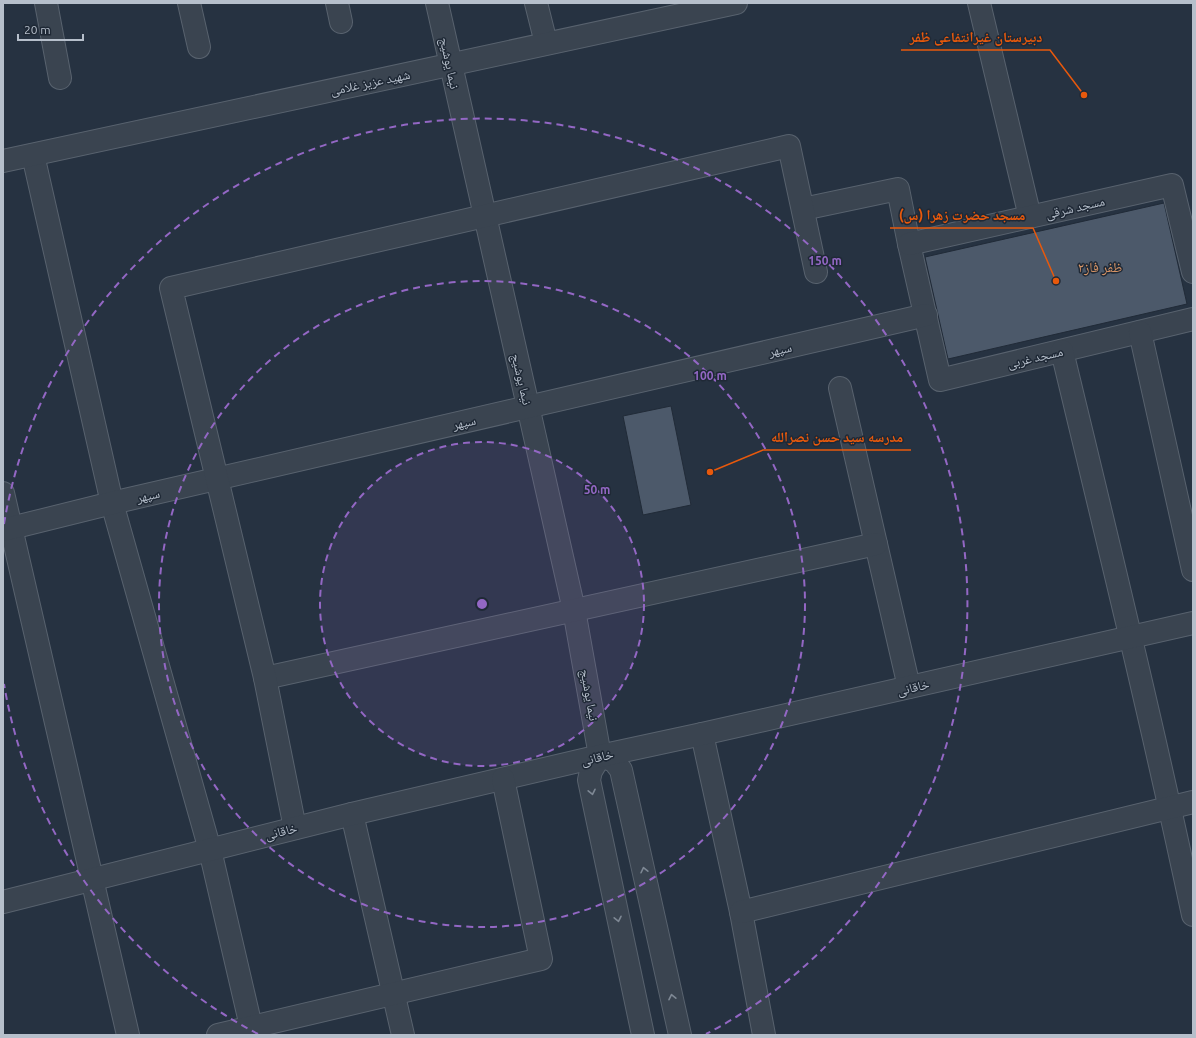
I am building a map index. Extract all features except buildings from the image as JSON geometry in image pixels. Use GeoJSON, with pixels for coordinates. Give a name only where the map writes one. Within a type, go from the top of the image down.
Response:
{"type":"FeatureCollection","features":[{"type":"Feature","properties":{"kind":"street"},"geometry":{"type":"LineString","coordinates":[[46,3],[60,78]]}},
{"type":"Feature","properties":{"kind":"street"},"geometry":{"type":"LineString","coordinates":[[189,3],[199,47]]}},
{"type":"Feature","properties":{"kind":"street","name":"نیما یوشیج"},"geometry":{"type":"LineString","coordinates":[[437,3],[574,610],[600,756]]}},
{"type":"Feature","properties":{"kind":"street"},"geometry":{"type":"LineString","coordinates":[[536,3],[546,44]]}},
{"type":"Feature","properties":{"kind":"street","name":"شهید عزیز غلامی"},"geometry":{"type":"LineString","coordinates":[[3,161],[736,3]]}},
{"type":"Feature","properties":{"kind":"street"},"geometry":{"type":"LineString","coordinates":[[979,3],[1030,217]]}},
{"type":"Feature","properties":{"kind":"street"},"geometry":{"type":"LineString","coordinates":[[295,828],[265,678],[171,288],[789,146],[816,272]]}},
{"type":"Feature","properties":{"kind":"street"},"geometry":{"type":"LineString","coordinates":[[33,155],[112,503],[210,850],[252,1031]]}},
{"type":"Feature","properties":{"kind":"street","name":"مسجد شرقی"},"geometry":{"type":"LineString","coordinates":[[909,244],[1172,185],[1192,260]]}},
{"type":"Feature","properties":{"kind":"street"},"geometry":{"type":"LineString","coordinates":[[803,209],[898,189],[926,315]]}},
{"type":"Feature","properties":{"kind":"street","name":"سپهر"},"geometry":{"type":"LineString","coordinates":[[7,529],[112,503],[926,315]]}},
{"type":"Feature","properties":{"kind":"street","name":"مسجد غربی"},"geometry":{"type":"LineString","coordinates":[[926,315],[940,380],[1193,319]]}},
{"type":"Feature","properties":{"kind":"street"},"geometry":{"type":"LineString","coordinates":[[1140,332],[1193,570]]}},
{"type":"Feature","properties":{"kind":"street"},"geometry":{"type":"LineString","coordinates":[[1062,351],[1131,637],[1193,915]]}},
{"type":"Feature","properties":{"kind":"street"},"geometry":{"type":"LineString","coordinates":[[840,388],[909,687]]}},
{"type":"Feature","properties":{"kind":"street"},"geometry":{"type":"LineString","coordinates":[[3,493],[7,529],[92,879],[128,1035]]}},
{"type":"Feature","properties":{"kind":"street"},"geometry":{"type":"LineString","coordinates":[[265,678],[876,544]]}},
{"type":"Feature","properties":{"kind":"street","name":"خاقانی"},"geometry":{"type":"LineString","coordinates":[[3,902],[352,814],[600,756],[1193,623]]}},
{"type":"Feature","properties":{"kind":"street"},"geometry":{"type":"LineString","coordinates":[[702,734],[741,912],[764,1035]]}},
{"type":"Feature","properties":{"kind":"street"},"geometry":{"type":"LineString","coordinates":[[643,1035],[589,780],[591,770],[600,756],[614,761],[621,770],[680,1035]]}},
{"type":"Feature","properties":{"kind":"street"},"geometry":{"type":"LineString","coordinates":[[218,1035],[252,1031],[393,994],[541,959],[503,779]]}},
{"type":"Feature","properties":{"kind":"street"},"geometry":{"type":"LineString","coordinates":[[741,912],[1193,802]]}},
{"type":"Feature","properties":{"kind":"street"},"geometry":{"type":"LineString","coordinates":[[352,814],[403,1035]]}},
{"type":"Feature","properties":{"kind":"place","name":"دبیرستان غیرانتفاعی ظفر"},"geometry":{"type":"Point","coordinates":[1084,95]}},
{"type":"Feature","properties":{"kind":"place","name":"مسجد حضرت زهرا (س)"},"geometry":{"type":"Point","coordinates":[1056,281]}},
{"type":"Feature","properties":{"kind":"place","name":"مدرسه سید حسن نصرالله"},"geometry":{"type":"Point","coordinates":[710,472]}},
{"type":"Feature","properties":{"kind":"district","name":"ظفر فاز۲"},"geometry":{"type":"Point","coordinates":[1100,267]}}]}
